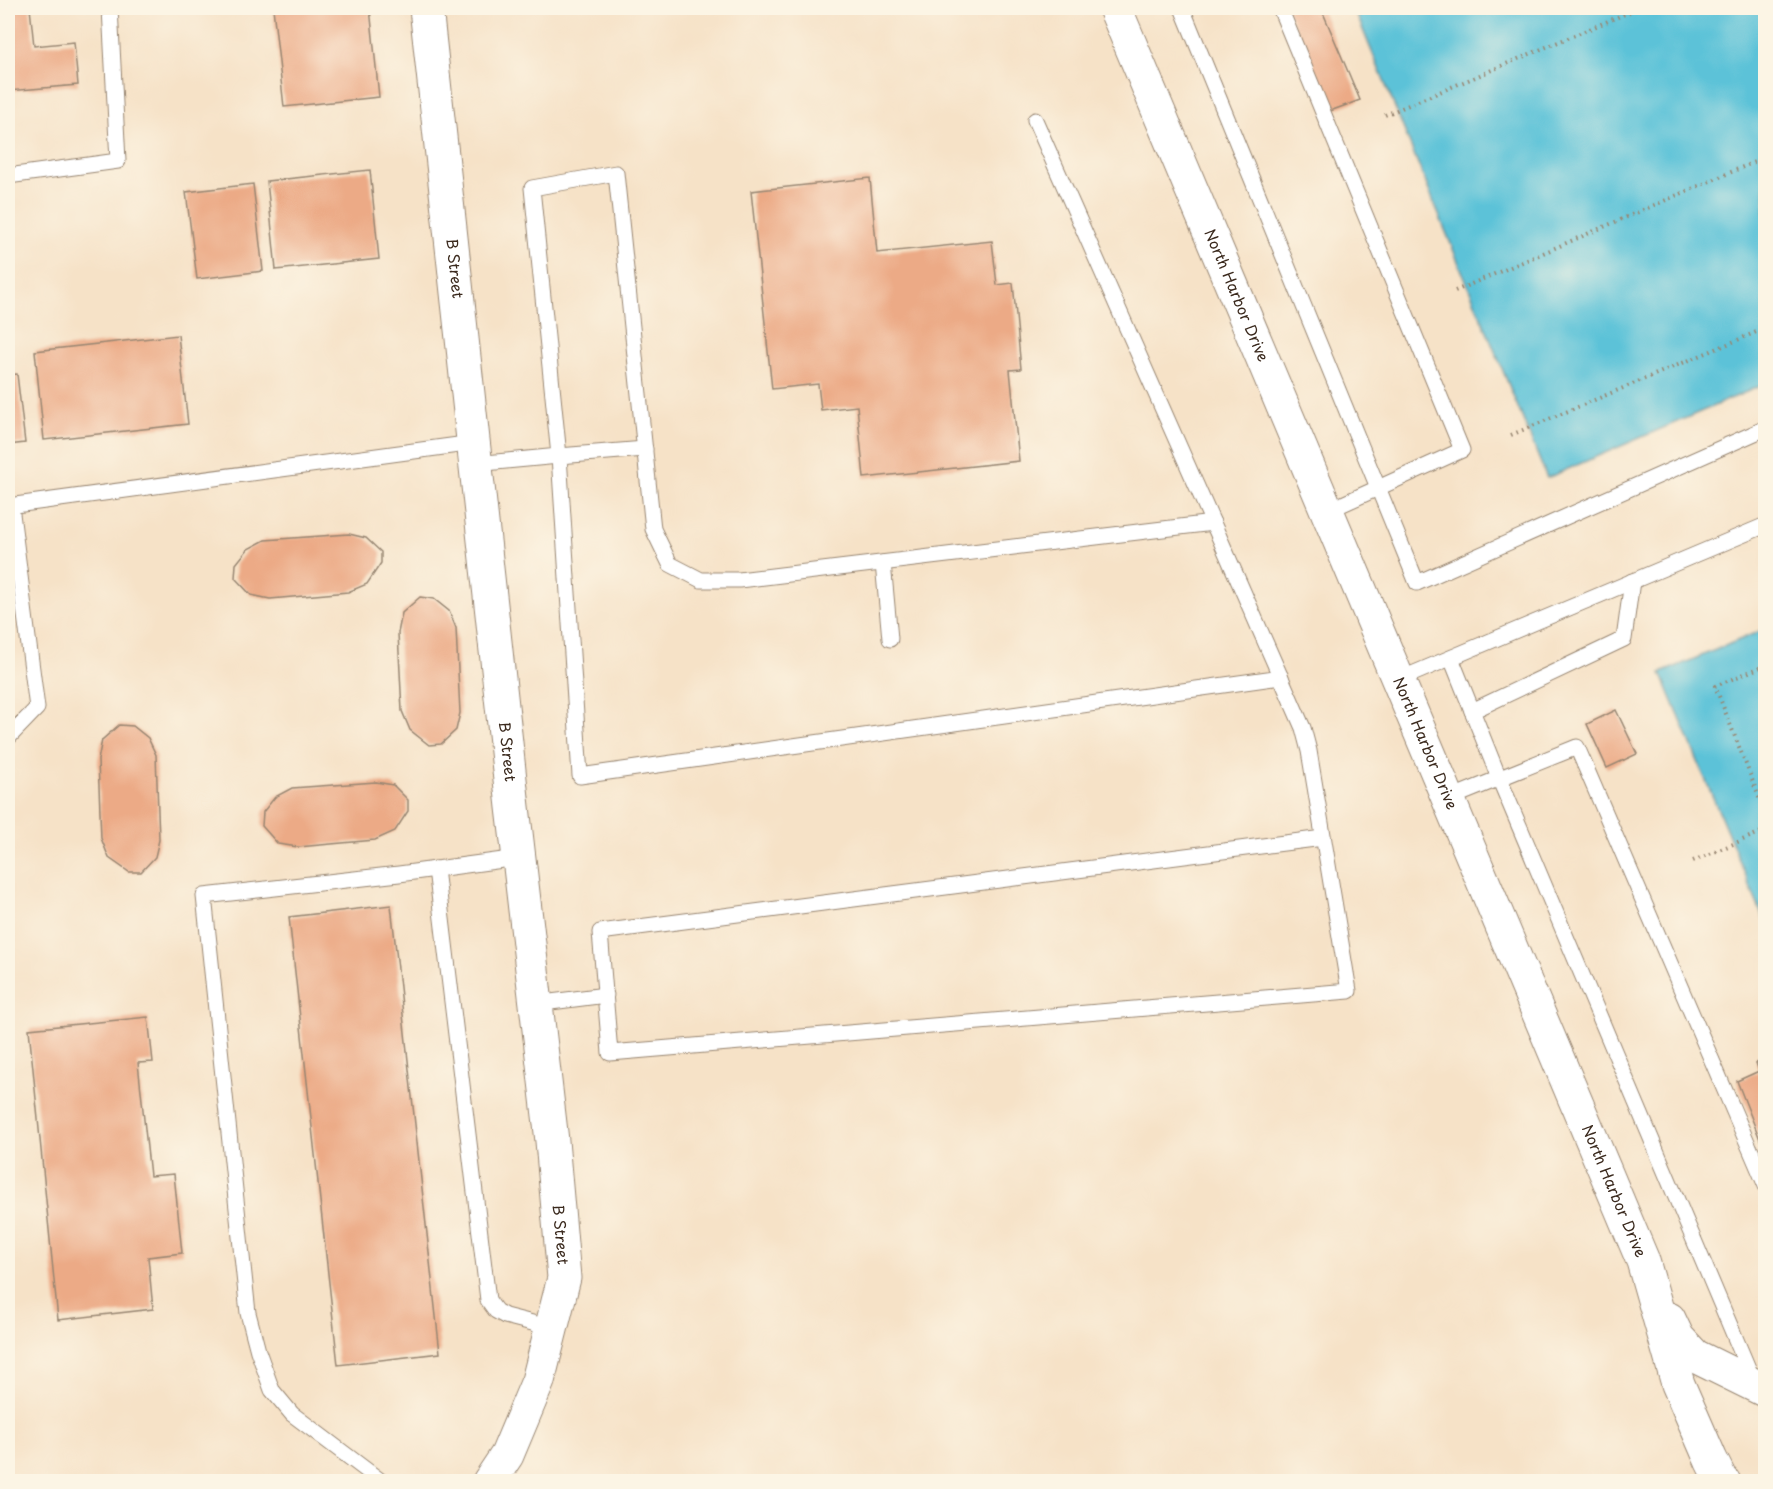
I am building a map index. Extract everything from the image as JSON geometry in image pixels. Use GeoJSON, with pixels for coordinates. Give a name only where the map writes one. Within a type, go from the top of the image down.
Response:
{"type":"FeatureCollection","features":[{"type":"Feature","properties":{"kind":"street","name":"B Street"},"geometry":{"type":"LineString","coordinates":[[426,8],[518,858],[552,1141],[564,1278],[538,1381],[507,1455],[489,1482]]}},
{"type":"Feature","properties":{"kind":"street","name":"North Harbor Drive"},"geometry":{"type":"LineString","coordinates":[[1115,8],[1643,1262],[1678,1384],[1720,1478],[1724,1482]]}},
{"type":"Feature","properties":{"kind":"street"},"geometry":{"type":"LineString","coordinates":[[1643,1262],[1678,1338],[1695,1356],[1760,1388]]}},
{"type":"Feature","properties":{"kind":"lane"},"geometry":{"type":"LineString","coordinates":[[8,176],[118,161],[110,8]]}},
{"type":"Feature","properties":{"kind":"lane"},"geometry":{"type":"LineString","coordinates":[[1182,8],[1417,584],[1766,428]]}},
{"type":"Feature","properties":{"kind":"lane"},"geometry":{"type":"LineString","coordinates":[[1280,8],[1462,450],[1327,511]]}},
{"type":"Feature","properties":{"kind":"lane"},"geometry":{"type":"LineString","coordinates":[[1035,120],[1303,728],[1323,838],[1349,991],[610,1053],[600,932],[1323,838]]}},
{"type":"Feature","properties":{"kind":"lane"},"geometry":{"type":"LineString","coordinates":[[1213,523],[739,580],[701,580],[670,564],[653,529],[616,173],[532,188],[559,456],[580,776],[1281,677]]}},
{"type":"Feature","properties":{"kind":"lane"},"geometry":{"type":"LineString","coordinates":[[8,738],[37,708],[9,506],[474,453],[559,456],[645,449]]}},
{"type":"Feature","properties":{"kind":"lane"},"geometry":{"type":"LineString","coordinates":[[1398,680],[1766,525]]}},
{"type":"Feature","properties":{"kind":"lane"},"geometry":{"type":"LineString","coordinates":[[883,563],[890,639]]}},
{"type":"Feature","properties":{"kind":"lane"},"geometry":{"type":"LineString","coordinates":[[1472,711],[1624,639],[1632,581]]}},
{"type":"Feature","properties":{"kind":"lane"},"geometry":{"type":"LineString","coordinates":[[1451,658],[1499,778],[1760,1388]]}},
{"type":"Feature","properties":{"kind":"lane"},"geometry":{"type":"LineString","coordinates":[[1448,799],[1577,747],[1766,1186]]}},
{"type":"Feature","properties":{"kind":"lane"},"geometry":{"type":"LineString","coordinates":[[382,1482],[354,1458],[292,1414],[272,1390],[258,1351],[248,1313],[204,896],[436,870],[518,858]]}},
{"type":"Feature","properties":{"kind":"lane"},"geometry":{"type":"LineString","coordinates":[[436,870],[488,1299],[495,1311],[505,1317],[552,1328]]}},
{"type":"Feature","properties":{"kind":"lane"},"geometry":{"type":"LineString","coordinates":[[536,1004],[606,995]]}},
{"type":"Feature","properties":{"kind":"path"},"geometry":{"type":"LineString","coordinates":[[1385,115],[1639,8]]}},
{"type":"Feature","properties":{"kind":"path"},"geometry":{"type":"LineString","coordinates":[[1455,291],[1766,157]]}},
{"type":"Feature","properties":{"kind":"path"},"geometry":{"type":"LineString","coordinates":[[1511,435],[1766,328]]}},
{"type":"Feature","properties":{"kind":"path"},"geometry":{"type":"LineString","coordinates":[[1766,665],[1714,686],[1766,815]]}},
{"type":"Feature","properties":{"kind":"path"},"geometry":{"type":"LineString","coordinates":[[1693,861],[1766,830]]}},
{"type":"Feature","properties":{"kind":"water"},"geometry":{"type":"Polygon","coordinates":[[[1354,8],[1765,8],[1765,384],[1547,478],[1354,8]]]}},
{"type":"Feature","properties":{"kind":"water"},"geometry":{"type":"Polygon","coordinates":[[[1765,629],[1765,922],[1661,673],[1765,629]]]}},
{"type":"Feature","properties":{"kind":"building"},"geometry":{"type":"Polygon","coordinates":[[[8,8],[30,8],[34,46],[74,42],[78,85],[8,91],[8,8]]]}},
{"type":"Feature","properties":{"kind":"building"},"geometry":{"type":"Polygon","coordinates":[[[273,8],[370,8],[379,97],[284,107],[273,8]]]}},
{"type":"Feature","properties":{"kind":"building"},"geometry":{"type":"Polygon","coordinates":[[[1287,8],[1321,8],[1360,100],[1330,111],[1287,8]]]}},
{"type":"Feature","properties":{"kind":"building"},"geometry":{"type":"Polygon","coordinates":[[[370,170],[379,259],[276,270],[267,181],[370,170]]]}},
{"type":"Feature","properties":{"kind":"building"},"geometry":{"type":"Polygon","coordinates":[[[870,178],[877,253],[992,241],[997,285],[1013,283],[1021,369],[1010,370],[1019,461],[864,478],[857,406],[821,410],[818,384],[772,389],[751,191],[870,178]]]}},
{"type":"Feature","properties":{"kind":"building"},"geometry":{"type":"Polygon","coordinates":[[[253,184],[263,271],[197,279],[186,192],[253,184]]]}},
{"type":"Feature","properties":{"kind":"building"},"geometry":{"type":"Polygon","coordinates":[[[178,335],[188,424],[44,440],[35,351],[178,335]]]}},
{"type":"Feature","properties":{"kind":"building"},"geometry":{"type":"Polygon","coordinates":[[[17,374],[25,443],[8,445],[8,375],[17,374]]]}},
{"type":"Feature","properties":{"kind":"building"},"geometry":{"type":"Polygon","coordinates":[[[349,534],[366,538],[381,552],[381,563],[367,584],[348,592],[270,599],[251,595],[235,578],[236,564],[248,549],[265,540],[349,534]]]}},
{"type":"Feature","properties":{"kind":"building"},"geometry":{"type":"Polygon","coordinates":[[[420,597],[434,599],[449,611],[456,628],[460,713],[456,730],[441,744],[429,745],[410,730],[402,711],[398,633],[402,613],[420,597]]]}},
{"type":"Feature","properties":{"kind":"building"},"geometry":{"type":"Polygon","coordinates":[[[1616,710],[1637,754],[1607,768],[1587,724],[1616,710]]]}},
{"type":"Feature","properties":{"kind":"building"},"geometry":{"type":"Polygon","coordinates":[[[119,725],[133,726],[148,738],[156,755],[159,840],[155,857],[141,872],[129,872],[109,858],[101,838],[98,760],[102,740],[119,725]]]}},
{"type":"Feature","properties":{"kind":"building"},"geometry":{"type":"Polygon","coordinates":[[[376,782],[393,785],[408,800],[408,811],[395,831],[375,840],[298,847],[278,844],[262,826],[263,812],[275,797],[292,788],[376,782]]]}},
{"type":"Feature","properties":{"kind":"building"},"geometry":{"type":"Polygon","coordinates":[[[391,905],[440,1353],[338,1365],[289,917],[391,905]]]}},
{"type":"Feature","properties":{"kind":"building"},"geometry":{"type":"Polygon","coordinates":[[[148,1017],[153,1062],[138,1063],[150,1176],[174,1174],[182,1253],[148,1257],[153,1309],[58,1320],[29,1029],[148,1017]]]}},
{"type":"Feature","properties":{"kind":"building"},"geometry":{"type":"Polygon","coordinates":[[[1766,1059],[1765,1152],[1737,1081],[1759,1071],[1756,1063],[1766,1059]]]}}]}
